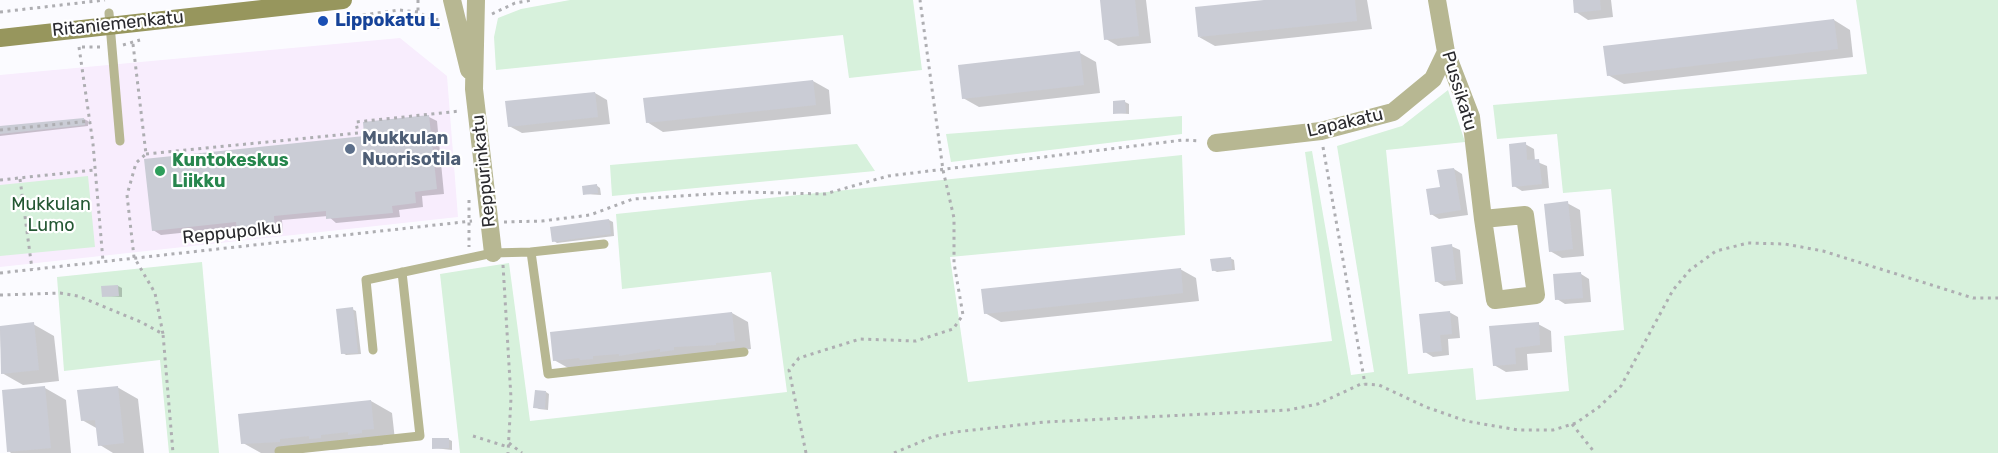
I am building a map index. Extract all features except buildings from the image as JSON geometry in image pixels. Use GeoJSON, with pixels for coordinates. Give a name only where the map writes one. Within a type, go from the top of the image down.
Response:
{"type":"FeatureCollection","features":[{"type":"Feature","properties":{"kind":"street","name":"Ritaniemenkatu"},"geometry":{"type":"LineString","coordinates":[[0,25],[230,0]]}},
{"type":"Feature","properties":{"kind":"street","name":"Pussikatu"},"geometry":{"type":"LineString","coordinates":[[1437,0],[1446,52],[1471,117],[1484,219],[1495,300],[1536,295],[1525,215],[1484,219]]}},
{"type":"Feature","properties":{"kind":"street","name":"Ritaniemenkatu"},"geometry":{"type":"LineString","coordinates":[[0,38],[109,13],[308,2],[344,9]]}},
{"type":"Feature","properties":{"kind":"street","name":"Reppurinkatu"},"geometry":{"type":"LineString","coordinates":[[474,89],[475,8]]}},
{"type":"Feature","properties":{"kind":"street","name":"Reppurinkatu"},"geometry":{"type":"LineString","coordinates":[[454,9],[474,89],[498,253]]}},
{"type":"Feature","properties":{"kind":"street","name":"Lapakatu"},"geometry":{"type":"LineString","coordinates":[[1216,143],[1320,131],[1393,112],[1433,79],[1446,52]]}},
{"type":"Feature","properties":{"kind":"lane"},"geometry":{"type":"LineString","coordinates":[[109,13],[120,141]]}},
{"type":"Feature","properties":{"kind":"lane"},"geometry":{"type":"LineString","coordinates":[[373,350],[366,280],[498,253],[604,244]]}},
{"type":"Feature","properties":{"kind":"lane"},"geometry":{"type":"LineString","coordinates":[[531,252],[548,374],[744,352]]}},
{"type":"Feature","properties":{"kind":"lane"},"geometry":{"type":"LineString","coordinates":[[279,451],[420,436],[402,272]]}},
{"type":"Feature","properties":{"kind":"path"},"geometry":{"type":"LineString","coordinates":[[418,0],[418,12]]}},
{"type":"Feature","properties":{"kind":"path"},"geometry":{"type":"LineString","coordinates":[[475,8],[493,14],[515,2],[532,0]]}},
{"type":"Feature","properties":{"kind":"path"},"geometry":{"type":"LineString","coordinates":[[806,453],[789,370],[799,358],[860,339],[916,341],[953,329],[963,315],[954,263],[954,218],[943,170],[920,0]]}},
{"type":"Feature","properties":{"kind":"path"},"geometry":{"type":"LineString","coordinates":[[344,9],[418,12],[433,20],[445,41]]}},
{"type":"Feature","properties":{"kind":"path"},"geometry":{"type":"LineString","coordinates":[[433,20],[454,9]]}},
{"type":"Feature","properties":{"kind":"path"},"geometry":{"type":"LineString","coordinates":[[0,12],[109,13]]}},
{"type":"Feature","properties":{"kind":"path"},"geometry":{"type":"LineString","coordinates":[[69,45],[134,44],[146,36]]}},
{"type":"Feature","properties":{"kind":"path"},"geometry":{"type":"LineString","coordinates":[[134,44],[146,154]]}},
{"type":"Feature","properties":{"kind":"path"},"geometry":{"type":"LineString","coordinates":[[79,46],[90,121],[104,261]]}},
{"type":"Feature","properties":{"kind":"path"},"geometry":{"type":"LineString","coordinates":[[459,101],[461,119]]}},
{"type":"Feature","properties":{"kind":"path"},"geometry":{"type":"LineString","coordinates":[[172,453],[163,334],[155,293],[134,257],[127,195],[136,164],[146,154],[358,133],[356,122],[460,111]]}},
{"type":"Feature","properties":{"kind":"path"},"geometry":{"type":"LineString","coordinates":[[0,130],[90,121]]}},
{"type":"Feature","properties":{"kind":"path"},"geometry":{"type":"LineString","coordinates":[[1320,131],[1365,384]]}},
{"type":"Feature","properties":{"kind":"path"},"geometry":{"type":"LineString","coordinates":[[502,222],[542,222],[590,215],[633,200],[743,192],[825,194],[888,176],[1184,140],[1216,143]]}},
{"type":"Feature","properties":{"kind":"path"},"geometry":{"type":"LineString","coordinates":[[0,180],[95,170]]}},
{"type":"Feature","properties":{"kind":"path"},"geometry":{"type":"LineString","coordinates":[[20,178],[32,269]]}},
{"type":"Feature","properties":{"kind":"path"},"geometry":{"type":"LineString","coordinates":[[469,192],[467,222],[470,258]]}},
{"type":"Feature","properties":{"kind":"path","name":"Reppupolku"},"geometry":{"type":"LineString","coordinates":[[0,273],[467,222]]}},
{"type":"Feature","properties":{"kind":"path"},"geometry":{"type":"LineString","coordinates":[[894,453],[932,437],[1044,422],[1288,410],[1318,404],[1365,384],[1379,385],[1426,407],[1466,421],[1518,430],[1552,430],[1572,424],[1599,407],[1621,386],[1673,290],[1690,270],[1716,251],[1748,243],[1785,244],[1823,251],[1973,298],[1998,298]]}},
{"type":"Feature","properties":{"kind":"path"},"geometry":{"type":"LineString","coordinates":[[498,253],[511,398],[508,453]]}},
{"type":"Feature","properties":{"kind":"path"},"geometry":{"type":"LineString","coordinates":[[0,295],[60,292],[78,296],[141,322],[163,334]]}},
{"type":"Feature","properties":{"kind":"path"},"geometry":{"type":"LineString","coordinates":[[1572,424],[1595,453]]}},
{"type":"Feature","properties":{"kind":"path"},"geometry":{"type":"LineString","coordinates":[[472,436],[509,445],[522,453]]}},
{"type":"Feature","properties":{"kind":"shaded area"},"geometry":{"type":"Polygon","coordinates":[[[400,38],[447,76],[458,217],[0,267],[0,75],[400,38]]]}},
{"type":"Feature","properties":{"kind":"green space"},"geometry":{"type":"Polygon","coordinates":[[[570,0],[913,0],[922,70],[849,78],[843,35],[496,70],[494,37],[498,18],[521,9],[570,0]]]}},
{"type":"Feature","properties":{"kind":"green space"},"geometry":{"type":"Polygon","coordinates":[[[1856,0],[1998,0],[1998,453],[460,453],[440,274],[509,263],[530,421],[787,392],[771,272],[622,289],[616,214],[1182,155],[1185,235],[950,257],[968,382],[1332,341],[1305,152],[1312,151],[1351,375],[1374,372],[1337,146],[1402,126],[1448,90],[1465,142],[1386,150],[1408,374],[1473,368],[1476,400],[1569,391],[1564,336],[1624,330],[1611,189],[1563,193],[1557,134],[1497,139],[1493,105],[1867,74],[1856,0]]]}},
{"type":"Feature","properties":{"kind":"green space"},"geometry":{"type":"Polygon","coordinates":[[[1182,116],[1182,134],[951,162],[946,134],[1182,116]]]}},
{"type":"Feature","properties":{"kind":"green space"},"geometry":{"type":"Polygon","coordinates":[[[857,144],[875,171],[612,196],[610,165],[857,144]]]}},
{"type":"Feature","properties":{"kind":"green space","name":"Mukkulan Lumo"},"geometry":{"type":"Polygon","coordinates":[[[88,176],[95,247],[0,256],[0,185],[88,176]]]}},
{"type":"Feature","properties":{"kind":"green space"},"geometry":{"type":"Polygon","coordinates":[[[202,262],[219,453],[169,453],[160,360],[64,371],[57,277],[202,262]]]}},
{"type":"Feature","properties":{"kind":"place","name":"Lippokatu L"},"geometry":{"type":"Point","coordinates":[323,21]}},
{"type":"Feature","properties":{"kind":"place","name":"Mukkulan Nuorisotila"},"geometry":{"type":"Point","coordinates":[350,149]}},
{"type":"Feature","properties":{"kind":"place","name":"Kuntokeskus Liikku"},"geometry":{"type":"Point","coordinates":[160,171]}}]}
